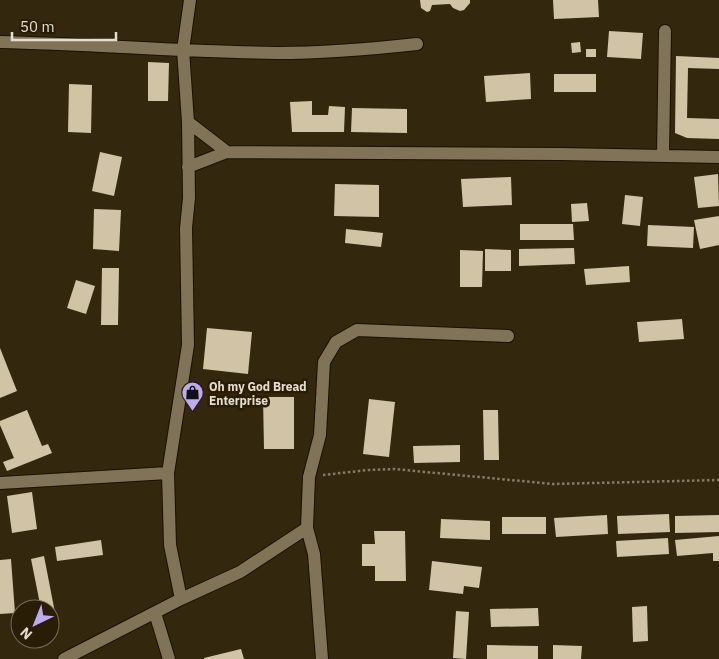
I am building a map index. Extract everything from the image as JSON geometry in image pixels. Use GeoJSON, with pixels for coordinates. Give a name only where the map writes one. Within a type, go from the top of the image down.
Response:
{"type":"FeatureCollection","features":[{"type":"Feature","properties":{"kind":"street"},"geometry":{"type":"LineString","coordinates":[[181,599],[170,546],[168,473],[188,345],[186,228],[189,198],[188,122],[183,50],[190,0]]}},
{"type":"Feature","properties":{"kind":"street"},"geometry":{"type":"LineString","coordinates":[[663,156],[665,31]]}},
{"type":"Feature","properties":{"kind":"street"},"geometry":{"type":"LineString","coordinates":[[0,42],[277,53],[366,50],[417,44]]}},
{"type":"Feature","properties":{"kind":"street"},"geometry":{"type":"LineString","coordinates":[[188,122],[227,152]]}},
{"type":"Feature","properties":{"kind":"street"},"geometry":{"type":"LineString","coordinates":[[188,167],[227,152],[719,157]]}},
{"type":"Feature","properties":{"kind":"street"},"geometry":{"type":"LineString","coordinates":[[322,659],[314,554],[307,528],[310,477],[320,435],[324,362],[336,342],[357,330],[508,336]]}},
{"type":"Feature","properties":{"kind":"street"},"geometry":{"type":"LineString","coordinates":[[0,483],[168,473]]}},
{"type":"Feature","properties":{"kind":"street"},"geometry":{"type":"LineString","coordinates":[[64,659],[76,651],[181,599],[240,572],[307,528]]}},
{"type":"Feature","properties":{"kind":"street"},"geometry":{"type":"LineString","coordinates":[[155,613],[169,659]]}},
{"type":"Feature","properties":{"kind":"path"},"geometry":{"type":"LineString","coordinates":[[310,477],[394,469],[553,484],[719,480]]}},
{"type":"Feature","properties":{"kind":"building"},"geometry":{"type":"Polygon","coordinates":[[[420,0],[470,0],[470,3],[464,10],[460,11],[453,8],[450,4],[432,5],[430,11],[427,12],[421,8],[420,0]]]}},
{"type":"Feature","properties":{"kind":"building"},"geometry":{"type":"Polygon","coordinates":[[[553,0],[598,0],[599,17],[554,19],[553,0]]]}},
{"type":"Feature","properties":{"kind":"building"},"geometry":{"type":"Polygon","coordinates":[[[609,31],[643,33],[641,59],[607,57],[609,31]]]}},
{"type":"Feature","properties":{"kind":"building"},"geometry":{"type":"Polygon","coordinates":[[[580,42],[581,52],[572,53],[571,43],[580,42]]]}},
{"type":"Feature","properties":{"kind":"building"},"geometry":{"type":"Polygon","coordinates":[[[586,49],[596,49],[596,57],[586,57],[586,49]]]}},
{"type":"Feature","properties":{"kind":"building"},"geometry":{"type":"Polygon","coordinates":[[[676,56],[719,58],[719,69],[688,68],[687,118],[719,119],[719,139],[687,138],[675,133],[676,56]]]}},
{"type":"Feature","properties":{"kind":"building"},"geometry":{"type":"Polygon","coordinates":[[[148,62],[169,63],[168,101],[148,101],[148,62]]]}},
{"type":"Feature","properties":{"kind":"building"},"geometry":{"type":"Polygon","coordinates":[[[530,73],[531,99],[486,102],[484,76],[530,73]]]}},
{"type":"Feature","properties":{"kind":"building"},"geometry":{"type":"Polygon","coordinates":[[[554,74],[596,74],[596,92],[554,92],[554,74]]]}},
{"type":"Feature","properties":{"kind":"building"},"geometry":{"type":"Polygon","coordinates":[[[69,84],[92,85],[91,133],[68,132],[69,84]]]}},
{"type":"Feature","properties":{"kind":"building"},"geometry":{"type":"Polygon","coordinates":[[[312,101],[312,115],[328,115],[329,106],[345,107],[344,132],[292,132],[290,102],[312,101]]]}},
{"type":"Feature","properties":{"kind":"building"},"geometry":{"type":"Polygon","coordinates":[[[352,108],[407,109],[407,133],[351,132],[352,108]]]}},
{"type":"Feature","properties":{"kind":"building"},"geometry":{"type":"Polygon","coordinates":[[[100,152],[122,157],[114,196],[92,191],[100,152]]]}},
{"type":"Feature","properties":{"kind":"building"},"geometry":{"type":"Polygon","coordinates":[[[718,174],[719,206],[698,208],[694,177],[718,174]]]}},
{"type":"Feature","properties":{"kind":"building"},"geometry":{"type":"Polygon","coordinates":[[[511,177],[512,205],[463,207],[461,179],[511,177]]]}},
{"type":"Feature","properties":{"kind":"building"},"geometry":{"type":"Polygon","coordinates":[[[335,184],[379,185],[379,217],[334,216],[335,184]]]}},
{"type":"Feature","properties":{"kind":"building"},"geometry":{"type":"Polygon","coordinates":[[[625,195],[643,197],[640,226],[622,224],[625,195]]]}},
{"type":"Feature","properties":{"kind":"building"},"geometry":{"type":"Polygon","coordinates":[[[587,203],[589,221],[572,222],[571,204],[587,203]]]}},
{"type":"Feature","properties":{"kind":"building"},"geometry":{"type":"Polygon","coordinates":[[[94,209],[121,210],[119,251],[93,249],[94,209]]]}},
{"type":"Feature","properties":{"kind":"building"},"geometry":{"type":"Polygon","coordinates":[[[719,216],[719,245],[700,249],[694,220],[719,216]]]}},
{"type":"Feature","properties":{"kind":"building"},"geometry":{"type":"Polygon","coordinates":[[[520,224],[573,224],[574,240],[520,240],[520,224]]]}},
{"type":"Feature","properties":{"kind":"building"},"geometry":{"type":"Polygon","coordinates":[[[648,225],[694,227],[693,248],[647,246],[648,225]]]}},
{"type":"Feature","properties":{"kind":"building"},"geometry":{"type":"Polygon","coordinates":[[[346,229],[383,233],[381,247],[345,243],[346,229]]]}},
{"type":"Feature","properties":{"kind":"building"},"geometry":{"type":"Polygon","coordinates":[[[574,248],[575,264],[519,266],[519,249],[574,248]]]}},
{"type":"Feature","properties":{"kind":"building"},"geometry":{"type":"Polygon","coordinates":[[[485,249],[511,250],[511,271],[485,271],[485,249]]]}},
{"type":"Feature","properties":{"kind":"building"},"geometry":{"type":"Polygon","coordinates":[[[460,250],[483,251],[482,287],[460,287],[460,250]]]}},
{"type":"Feature","properties":{"kind":"building"},"geometry":{"type":"Polygon","coordinates":[[[629,266],[630,282],[586,285],[584,269],[629,266]]]}},
{"type":"Feature","properties":{"kind":"building"},"geometry":{"type":"Polygon","coordinates":[[[102,268],[119,268],[118,325],[101,325],[102,268]]]}},
{"type":"Feature","properties":{"kind":"building"},"geometry":{"type":"Polygon","coordinates":[[[76,280],[95,286],[86,314],[67,308],[76,280]]]}},
{"type":"Feature","properties":{"kind":"building"},"geometry":{"type":"Polygon","coordinates":[[[682,319],[684,339],[639,342],[637,322],[682,319]]]}},
{"type":"Feature","properties":{"kind":"building"},"geometry":{"type":"Polygon","coordinates":[[[207,328],[252,332],[248,374],[203,369],[207,328]]]}},
{"type":"Feature","properties":{"kind":"building"},"geometry":{"type":"Polygon","coordinates":[[[0,348],[17,391],[0,398],[0,348]]]}},
{"type":"Feature","properties":{"kind":"building"},"geometry":{"type":"Polygon","coordinates":[[[263,397],[294,397],[294,449],[264,449],[263,397]]]}},
{"type":"Feature","properties":{"kind":"building"},"geometry":{"type":"Polygon","coordinates":[[[369,399],[395,402],[389,457],[363,454],[369,399]]]}},
{"type":"Feature","properties":{"kind":"building"},"geometry":{"type":"Polygon","coordinates":[[[27,410],[42,446],[48,444],[52,453],[7,471],[3,462],[14,458],[0,421],[27,410]]]}},
{"type":"Feature","properties":{"kind":"building"},"geometry":{"type":"Polygon","coordinates":[[[483,410],[498,410],[499,460],[484,460],[483,410]]]}},
{"type":"Feature","properties":{"kind":"building"},"geometry":{"type":"Polygon","coordinates":[[[460,445],[460,462],[414,463],[413,446],[460,445]]]}},
{"type":"Feature","properties":{"kind":"building"},"geometry":{"type":"Polygon","coordinates":[[[32,492],[37,529],[12,533],[7,496],[32,492]]]}},
{"type":"Feature","properties":{"kind":"building"},"geometry":{"type":"Polygon","coordinates":[[[669,514],[670,532],[618,534],[617,516],[669,514]]]}},
{"type":"Feature","properties":{"kind":"building"},"geometry":{"type":"Polygon","coordinates":[[[607,515],[608,534],[556,537],[554,518],[607,515]]]}},
{"type":"Feature","properties":{"kind":"building"},"geometry":{"type":"Polygon","coordinates":[[[719,515],[719,532],[675,533],[675,516],[719,515]]]}},
{"type":"Feature","properties":{"kind":"building"},"geometry":{"type":"Polygon","coordinates":[[[502,517],[546,517],[546,534],[502,534],[502,517]]]}},
{"type":"Feature","properties":{"kind":"building"},"geometry":{"type":"Polygon","coordinates":[[[441,519],[490,521],[490,540],[440,538],[441,519]]]}},
{"type":"Feature","properties":{"kind":"building"},"geometry":{"type":"Polygon","coordinates":[[[374,531],[405,531],[406,581],[375,581],[375,566],[362,566],[362,544],[375,544],[374,531]]]}},
{"type":"Feature","properties":{"kind":"building"},"geometry":{"type":"Polygon","coordinates":[[[719,536],[719,561],[713,561],[713,553],[677,556],[675,540],[719,536]]]}},
{"type":"Feature","properties":{"kind":"building"},"geometry":{"type":"Polygon","coordinates":[[[668,538],[669,554],[617,557],[616,541],[668,538]]]}},
{"type":"Feature","properties":{"kind":"building"},"geometry":{"type":"Polygon","coordinates":[[[101,540],[103,555],[57,561],[55,547],[101,540]]]}},
{"type":"Feature","properties":{"kind":"building"},"geometry":{"type":"Polygon","coordinates":[[[44,556],[52,599],[39,599],[31,559],[44,556]]]}},
{"type":"Feature","properties":{"kind":"building"},"geometry":{"type":"Polygon","coordinates":[[[11,559],[14,599],[10,599],[10,613],[0,614],[0,560],[11,559]]]}},
{"type":"Feature","properties":{"kind":"building"},"geometry":{"type":"Polygon","coordinates":[[[432,561],[482,567],[479,588],[464,586],[463,594],[429,590],[432,561]]]}},
{"type":"Feature","properties":{"kind":"building"},"geometry":{"type":"Polygon","coordinates":[[[647,606],[648,641],[633,642],[632,607],[647,606]]]}},
{"type":"Feature","properties":{"kind":"building"},"geometry":{"type":"Polygon","coordinates":[[[538,608],[539,626],[491,627],[490,609],[538,608]]]}},
{"type":"Feature","properties":{"kind":"building"},"geometry":{"type":"Polygon","coordinates":[[[456,611],[469,612],[466,659],[453,658],[456,611]]]}},
{"type":"Feature","properties":{"kind":"building"},"geometry":{"type":"Polygon","coordinates":[[[487,645],[538,646],[538,659],[487,659],[487,645]]]}},
{"type":"Feature","properties":{"kind":"building"},"geometry":{"type":"Polygon","coordinates":[[[553,645],[582,646],[581,659],[553,659],[553,645]]]}},
{"type":"Feature","properties":{"kind":"building"},"geometry":{"type":"Polygon","coordinates":[[[241,649],[244,659],[204,659],[204,658],[241,649]]]}},
{"type":"Feature","properties":{"kind":"place","name":"Oh my God Bread Enterprise"},"geometry":{"type":"Point","coordinates":[193,412]}}]}
